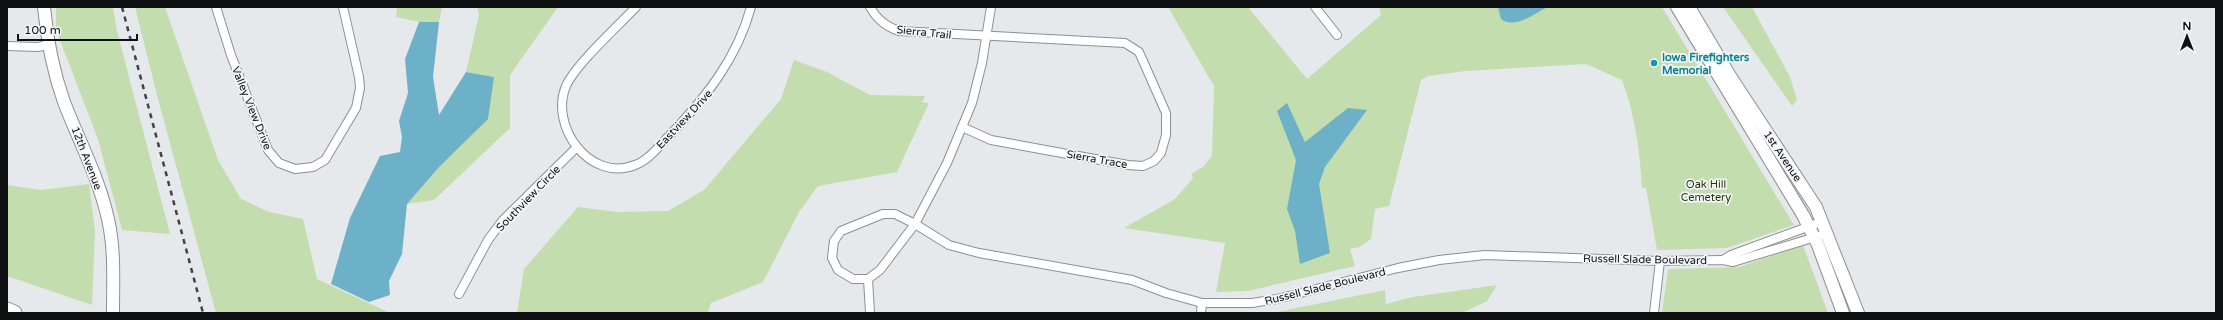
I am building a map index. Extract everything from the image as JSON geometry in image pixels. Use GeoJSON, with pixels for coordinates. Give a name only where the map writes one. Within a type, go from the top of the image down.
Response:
{"type":"FeatureCollection","features":[{"type":"Feature","properties":{"kind":"highway"},"geometry":{"type":"LineString","coordinates":[[7,310],[14,313]]}},
{"type":"Feature","properties":{"kind":"main road","name":"12th Avenue"},"geometry":{"type":"LineString","coordinates":[[44,7],[48,45],[56,80],[92,169],[108,219],[113,261],[113,313]]}},
{"type":"Feature","properties":{"kind":"main road","name":"1st Avenue"},"geometry":{"type":"LineString","coordinates":[[1677,7],[1811,232],[1844,313]]}},
{"type":"Feature","properties":{"kind":"main road","name":"1st Avenue"},"geometry":{"type":"LineString","coordinates":[[1689,7],[1730,76],[1816,207],[1858,313]]}},
{"type":"Feature","properties":{"kind":"street","name":"Valley View Drive"},"geometry":{"type":"LineString","coordinates":[[216,7],[230,55],[268,150],[279,163],[295,169],[313,168],[325,160],[330,154],[356,108],[360,88],[359,77],[343,7]]}},
{"type":"Feature","properties":{"kind":"street","name":"Eastview Drive"},"geometry":{"type":"LineString","coordinates":[[636,7],[576,71],[566,85],[562,102],[562,117],[566,131],[577,148],[592,161],[616,168],[636,165],[649,156],[711,90],[738,45],[751,7]]}},
{"type":"Feature","properties":{"kind":"street","name":"Sierra Trail"},"geometry":{"type":"LineString","coordinates":[[870,7],[881,22],[899,31],[987,36]]}},
{"type":"Feature","properties":{"kind":"street"},"geometry":{"type":"LineString","coordinates":[[870,313],[868,278],[880,270],[914,224],[948,163],[972,103],[987,36],[991,7]]}},
{"type":"Feature","properties":{"kind":"street"},"geometry":{"type":"LineString","coordinates":[[1315,7],[1337,35]]}},
{"type":"Feature","properties":{"kind":"street","name":"Sierra Trace"},"geometry":{"type":"LineString","coordinates":[[962,126],[991,140],[1128,166],[1143,166],[1154,161],[1161,153],[1165,142],[1166,113],[1139,52],[1130,45],[1118,42],[987,36]]}},
{"type":"Feature","properties":{"kind":"street"},"geometry":{"type":"LineString","coordinates":[[7,46],[38,47],[48,45]]}},
{"type":"Feature","properties":{"kind":"street","name":"Southview Circle"},"geometry":{"type":"LineString","coordinates":[[459,294],[488,240],[503,220],[577,148]]}},
{"type":"Feature","properties":{"kind":"street","name":"Russell Slade Boulevard"},"geometry":{"type":"LineString","coordinates":[[868,278],[853,278],[838,270],[832,258],[834,241],[841,231],[882,214],[895,214],[949,245],[979,253],[1132,280],[1166,293],[1202,302],[1252,303],[1277,299],[1398,268],[1439,260],[1485,255],[1660,261],[1723,260],[1731,255],[1811,232],[1827,233]]}},
{"type":"Feature","properties":{"kind":"street","name":"Russell Slade Boulevard"},"geometry":{"type":"LineString","coordinates":[[1811,232],[1821,222]]}},
{"type":"Feature","properties":{"kind":"street"},"geometry":{"type":"LineString","coordinates":[[1654,313],[1660,261]]}},
{"type":"Feature","properties":{"kind":"street"},"geometry":{"type":"LineString","coordinates":[[1201,313],[1202,302]]}},
{"type":"Feature","properties":{"kind":"green space"},"geometry":{"type":"Polygon","coordinates":[[[56,7],[113,7],[117,31],[170,234],[122,230],[98,139],[56,30],[56,7]]]}},
{"type":"Feature","properties":{"kind":"green space"},"geometry":{"type":"Polygon","coordinates":[[[135,7],[165,7],[218,160],[241,199],[269,212],[303,219],[317,279],[390,313],[216,313],[158,99],[135,7]]]}},
{"type":"Feature","properties":{"kind":"green space"},"geometry":{"type":"Polygon","coordinates":[[[397,7],[442,7],[439,22],[419,22],[396,17],[397,7]]]}},
{"type":"Feature","properties":{"kind":"green space"},"geometry":{"type":"Polygon","coordinates":[[[477,7],[558,7],[510,75],[510,128],[434,200],[407,204],[440,166],[494,77],[466,72],[479,15],[477,7]]]}},
{"type":"Feature","properties":{"kind":"green space","name":"Oak Hill Cemetery"},"geometry":{"type":"Polygon","coordinates":[[[1168,7],[1248,7],[1307,79],[1381,15],[1379,7],[1662,7],[1794,225],[1727,248],[1657,250],[1646,188],[1642,188],[1634,120],[1622,80],[1586,64],[1466,71],[1428,76],[1421,80],[1389,206],[1375,209],[1371,239],[1360,247],[1350,249],[1355,266],[1248,291],[1216,292],[1225,243],[1124,228],[1175,199],[1193,178],[1191,174],[1203,167],[1212,156],[1214,86],[1168,7]]]}},
{"type":"Feature","properties":{"kind":"green space"},"geometry":{"type":"Polygon","coordinates":[[[1723,7],[1752,7],[1790,77],[1797,100],[1792,106],[1723,7]]]}},
{"type":"Feature","properties":{"kind":"green space"},"geometry":{"type":"Polygon","coordinates":[[[794,60],[827,72],[870,95],[925,96],[922,102],[929,103],[897,172],[818,186],[799,212],[763,282],[711,303],[708,313],[517,313],[524,269],[578,207],[617,212],[668,211],[704,190],[781,99],[794,60]]]}},
{"type":"Feature","properties":{"kind":"green space"},"geometry":{"type":"Polygon","coordinates":[[[89,184],[95,231],[92,305],[7,276],[7,185],[41,190],[89,184]]]}},
{"type":"Feature","properties":{"kind":"green space"},"geometry":{"type":"Polygon","coordinates":[[[1803,245],[1828,313],[1662,313],[1668,269],[1739,267],[1803,245]]]}},
{"type":"Feature","properties":{"kind":"green space"},"geometry":{"type":"Polygon","coordinates":[[[1497,285],[1487,301],[1462,313],[1272,313],[1385,290],[1386,304],[1413,297],[1497,285]]]}},
{"type":"Feature","properties":{"kind":"water"},"geometry":{"type":"Polygon","coordinates":[[[1498,7],[1548,7],[1519,22],[1513,23],[1501,19],[1498,7]]]}},
{"type":"Feature","properties":{"kind":"water"},"geometry":{"type":"Polygon","coordinates":[[[419,22],[439,22],[433,77],[439,115],[466,72],[494,77],[488,119],[440,166],[407,204],[402,254],[389,281],[390,295],[369,302],[331,284],[350,218],[380,156],[400,152],[402,137],[399,121],[408,93],[405,59],[419,22]]]}},
{"type":"Feature","properties":{"kind":"water"},"geometry":{"type":"Polygon","coordinates":[[[1287,103],[1305,142],[1348,108],[1367,110],[1325,167],[1319,184],[1330,253],[1300,264],[1295,231],[1287,209],[1296,160],[1277,111],[1287,103]]]}},
{"type":"Feature","properties":{"kind":"railway"},"geometry":{"type":"LineString","coordinates":[[122,7],[203,313]]}},
{"type":"Feature","properties":{"kind":"place","name":"Iowa Firefighters Memorial"},"geometry":{"type":"Point","coordinates":[1654,63]}}]}
